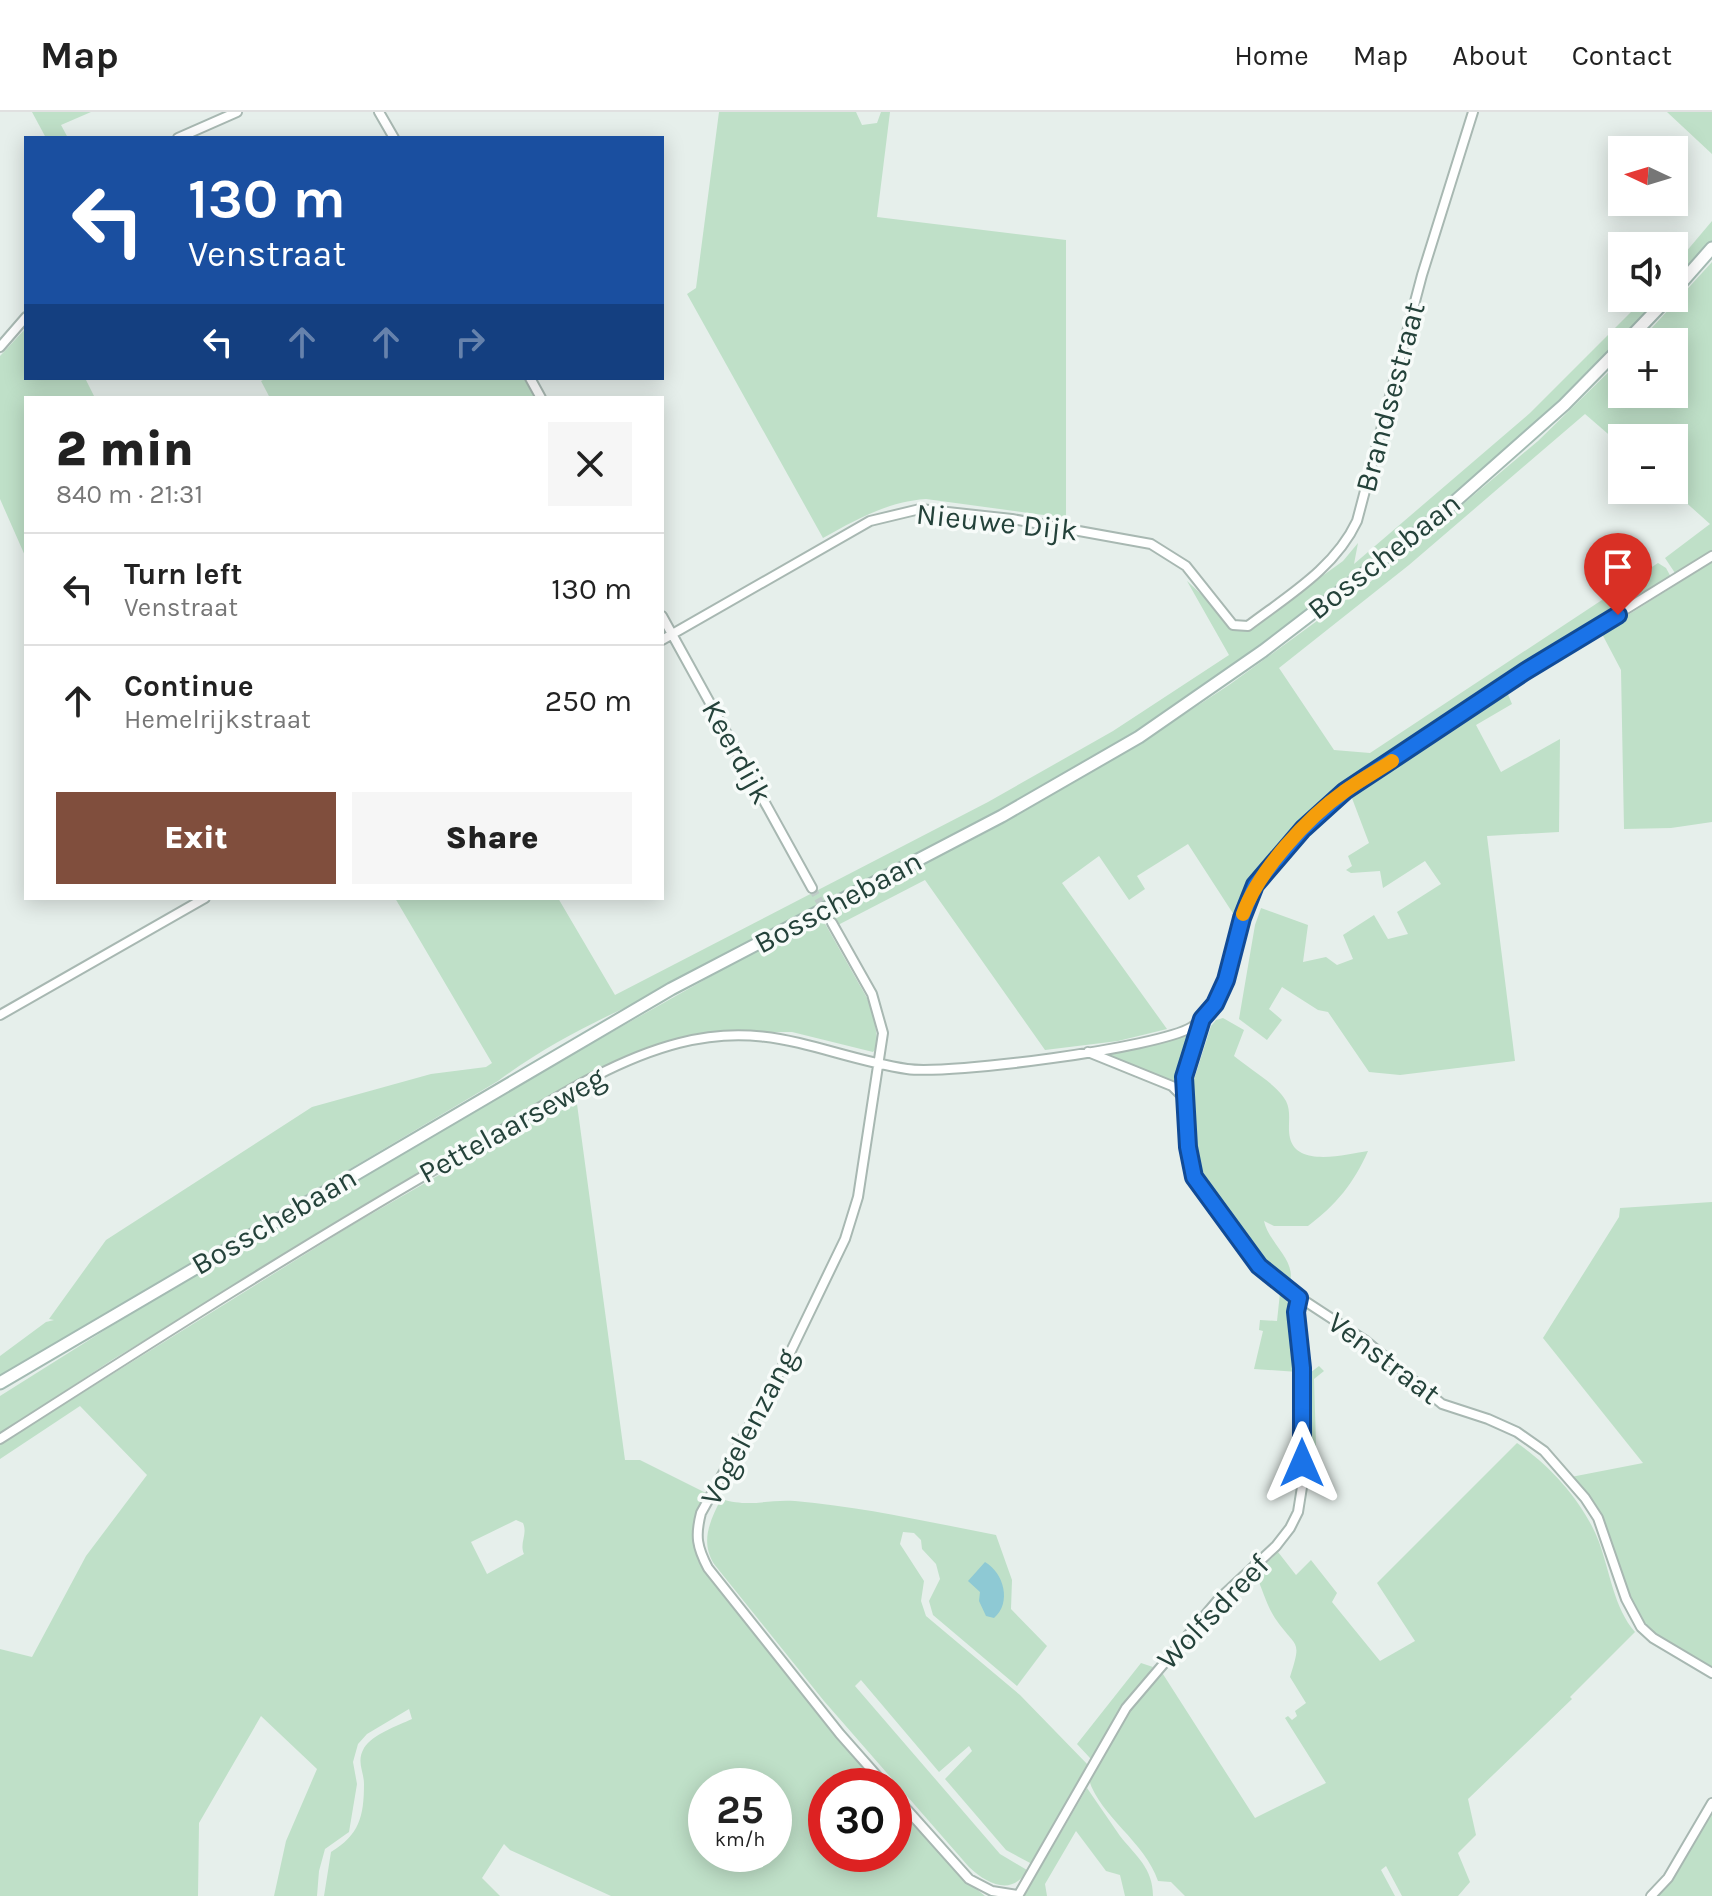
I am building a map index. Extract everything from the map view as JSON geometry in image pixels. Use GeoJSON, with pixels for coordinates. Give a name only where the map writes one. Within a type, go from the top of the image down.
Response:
{"type":"FeatureCollection","features":[{"type":"Feature","properties":{"kind":"main road"},"geometry":{"type":"LineString","coordinates":[[1688,275],[1712,248]]}},
{"type":"Feature","properties":{"kind":"main road","name":"Bosschebaan"},"geometry":{"type":"LineString","coordinates":[[1639,328],[1655,312]]}},
{"type":"Feature","properties":{"kind":"main road","name":"Bosschebaan"},"geometry":{"type":"LineString","coordinates":[[0,1383],[671,989],[1002,816],[1139,737],[1263,651],[1435,519],[1564,405],[1608,360]]}},
{"type":"Feature","properties":{"kind":"street"},"geometry":{"type":"LineString","coordinates":[[183,136],[237,112]]}},
{"type":"Feature","properties":{"kind":"street"},"geometry":{"type":"LineString","coordinates":[[379,112],[393,136]]}},
{"type":"Feature","properties":{"kind":"street","name":"Brandsestraat"},"geometry":{"type":"LineString","coordinates":[[1233,625],[1248,626],[1332,561],[1347,542],[1357,521],[1422,275],[1473,112]]}},
{"type":"Feature","properties":{"kind":"street"},"geometry":{"type":"LineString","coordinates":[[0,347],[24,319]]}},
{"type":"Feature","properties":{"kind":"street","name":"Nieuwe Dijk"},"geometry":{"type":"LineString","coordinates":[[664,639],[870,521],[920,509],[1012,519],[1151,544],[1186,566],[1233,625]]}},
{"type":"Feature","properties":{"kind":"street","name":"Venstraat"},"geometry":{"type":"LineString","coordinates":[[1712,556],[1524,672],[1345,791],[1320,811],[1255,885],[1220,993],[1202,1019],[1184,1077],[1190,1161],[1203,1193],[1268,1276],[1366,1341],[1442,1404],[1517,1432],[1544,1451],[1585,1498],[1598,1518],[1626,1599],[1641,1627],[1653,1638],[1712,1673]]}},
{"type":"Feature","properties":{"kind":"street","name":"Keerdijk"},"geometry":{"type":"LineString","coordinates":[[664,620],[812,888]]}},
{"type":"Feature","properties":{"kind":"street"},"geometry":{"type":"LineString","coordinates":[[0,1015],[201,900]]}},
{"type":"Feature","properties":{"kind":"street"},"geometry":{"type":"LineString","coordinates":[[832,923],[872,994],[879,1014],[883,1033],[880,1063]]}},
{"type":"Feature","properties":{"kind":"street","name":"Pettelaarseweg"},"geometry":{"type":"LineString","coordinates":[[0,1439],[318,1238],[622,1064],[681,1042],[736,1035],[766,1035],[880,1063],[938,1071],[1166,1037],[1188,1029],[1202,1019]]}},
{"type":"Feature","properties":{"kind":"street"},"geometry":{"type":"LineString","coordinates":[[1087,1051],[1172,1086],[1184,1099]]}},
{"type":"Feature","properties":{"kind":"street","name":"Vogelenzang"},"geometry":{"type":"LineString","coordinates":[[870,1768],[708,1568],[698,1548],[696,1534],[701,1513],[789,1355],[845,1239],[858,1197],[880,1063]]}},
{"type":"Feature","properties":{"kind":"street","name":"Wolfsdreef"},"geometry":{"type":"LineString","coordinates":[[1018,1896],[1126,1708],[1218,1600],[1276,1546],[1298,1512],[1302,1460],[1302,1368],[1296,1312],[1299,1298]]}},
{"type":"Feature","properties":{"kind":"street"},"geometry":{"type":"LineString","coordinates":[[1651,1896],[1668,1878],[1712,1803]]}},
{"type":"Feature","properties":{"kind":"street"},"geometry":{"type":"LineString","coordinates":[[912,1815],[969,1879],[992,1891],[1018,1896]]}},
{"type":"Feature","properties":{"kind":"green space"},"geometry":{"type":"Polygon","coordinates":[[[32,112],[91,112],[61,125],[67,136],[45,136],[32,112]]]}},
{"type":"Feature","properties":{"kind":"green space"},"geometry":{"type":"Polygon","coordinates":[[[719,112],[856,112],[862,125],[877,123],[881,112],[890,112],[877,217],[1066,240],[1066,518],[926,499],[885,508],[823,538],[687,294],[696,288],[719,112]]]}},
{"type":"Feature","properties":{"kind":"green space"},"geometry":{"type":"Polygon","coordinates":[[[1667,112],[1712,112],[1712,154],[1667,112]]]}},
{"type":"Feature","properties":{"kind":"green space"},"geometry":{"type":"Polygon","coordinates":[[[1712,221],[1712,244],[1688,272],[1688,249],[1712,221]]]}},
{"type":"Feature","properties":{"kind":"green space"},"geometry":{"type":"Polygon","coordinates":[[[1712,262],[1712,554],[1677,576],[1665,558],[1710,524],[1688,504],[1688,424],[1608,424],[1608,434],[1585,414],[1409,565],[1279,668],[1334,750],[1370,753],[1658,563],[1666,568],[1672,579],[1355,781],[1346,782],[1266,865],[1240,900],[1234,915],[1188,844],[1137,876],[1145,889],[1129,900],[1099,856],[1062,883],[1167,1029],[1118,1041],[1045,1050],[925,880],[838,925],[832,915],[823,920],[874,1016],[878,1046],[873,1052],[792,1032],[734,1032],[687,1039],[555,1097],[433,1166],[112,1360],[0,1434],[0,1396],[229,1252],[805,923],[987,832],[1136,746],[1229,685],[1369,583],[1538,441],[1608,373],[1608,408],[1688,408],[1688,328],[1652,328],[1666,312],[1688,312],[1688,288],[1712,262]]]}},
{"type":"Feature","properties":{"kind":"green space"},"geometry":{"type":"Polygon","coordinates":[[[1631,312],[1651,312],[1636,328],[1615,328],[1631,312]]]}},
{"type":"Feature","properties":{"kind":"green space"},"geometry":{"type":"Polygon","coordinates":[[[24,330],[24,380],[86,380],[94,396],[24,396],[24,553],[0,499],[0,356],[24,330]]]}},
{"type":"Feature","properties":{"kind":"green space"},"geometry":{"type":"Polygon","coordinates":[[[1608,335],[1608,356],[1434,516],[1208,687],[1110,750],[1015,803],[555,1044],[498,1081],[0,1377],[0,1356],[46,1322],[54,1320],[49,1319],[106,1240],[312,1107],[431,1074],[486,1067],[492,1063],[396,900],[559,900],[615,995],[988,802],[1113,731],[1229,655],[1187,581],[1216,608],[1232,630],[1249,629],[1343,561],[1358,543],[1354,564],[1530,413],[1608,335]]]}},
{"type":"Feature","properties":{"kind":"green space"},"geometry":{"type":"Polygon","coordinates":[[[525,380],[534,396],[269,396],[261,381],[525,380]]]}},
{"type":"Feature","properties":{"kind":"green space"},"geometry":{"type":"Polygon","coordinates":[[[1712,562],[1712,822],[1671,828],[1624,829],[1621,670],[1601,632],[1712,562]]]}},
{"type":"Feature","properties":{"kind":"green space"},"geometry":{"type":"Polygon","coordinates":[[[1507,692],[1512,704],[1476,725],[1501,772],[1560,739],[1559,832],[1487,836],[1515,1061],[1400,1075],[1369,1072],[1328,1012],[1318,1010],[1282,987],[1269,1009],[1282,1020],[1267,1040],[1239,1019],[1255,925],[1261,908],[1308,925],[1303,962],[1326,957],[1337,965],[1353,959],[1343,935],[1374,915],[1388,939],[1408,934],[1397,912],[1441,884],[1425,861],[1383,888],[1380,871],[1351,873],[1346,870],[1352,866],[1348,856],[1369,843],[1350,793],[1507,692]]]}},
{"type":"Feature","properties":{"kind":"green space"},"geometry":{"type":"Polygon","coordinates":[[[1223,1018],[1244,1030],[1234,1056],[1270,1083],[1286,1101],[1294,1147],[1302,1153],[1324,1157],[1368,1151],[1343,1193],[1308,1226],[1274,1226],[1264,1221],[1288,1262],[1291,1280],[1287,1289],[1270,1274],[1200,1183],[1191,1160],[1189,1095],[1211,1026],[1223,1018]]]}},
{"type":"Feature","properties":{"kind":"green space"},"geometry":{"type":"Polygon","coordinates":[[[1192,1031],[1180,1090],[1104,1054],[1169,1041],[1192,1031]]]}},
{"type":"Feature","properties":{"kind":"green space"},"geometry":{"type":"Polygon","coordinates":[[[577,1104],[625,1460],[640,1460],[712,1496],[699,1535],[699,1560],[822,1719],[866,1768],[808,1768],[808,1872],[912,1872],[912,1820],[963,1878],[985,1896],[611,1896],[510,1850],[504,1844],[482,1878],[500,1896],[324,1896],[331,1852],[354,1832],[361,1816],[364,1784],[360,1762],[364,1748],[386,1731],[412,1719],[409,1709],[367,1734],[358,1744],[353,1762],[357,1784],[349,1832],[325,1849],[317,1896],[274,1896],[286,1841],[317,1769],[261,1716],[199,1823],[198,1896],[0,1896],[0,1649],[32,1657],[86,1556],[147,1475],[80,1406],[0,1459],[0,1444],[352,1225],[528,1124],[577,1104]],[[516,1520],[471,1542],[487,1574],[524,1554],[523,1523],[516,1520]]]}},
{"type":"Feature","properties":{"kind":"green space"},"geometry":{"type":"Polygon","coordinates":[[[1712,1202],[1712,1671],[1675,1650],[1644,1626],[1631,1604],[1599,1512],[1571,1477],[1643,1463],[1543,1338],[1619,1217],[1620,1208],[1712,1202]]]}},
{"type":"Feature","properties":{"kind":"green space"},"geometry":{"type":"Polygon","coordinates":[[[1280,1293],[1294,1320],[1298,1372],[1254,1369],[1263,1331],[1259,1330],[1260,1320],[1277,1321],[1280,1293]]]}},
{"type":"Feature","properties":{"kind":"green space"},"geometry":{"type":"Polygon","coordinates":[[[1319,1366],[1324,1371],[1314,1379],[1317,1477],[1307,1484],[1306,1376],[1319,1366]]]}},
{"type":"Feature","properties":{"kind":"green space"},"geometry":{"type":"Polygon","coordinates":[[[1517,1443],[1554,1474],[1585,1514],[1599,1542],[1617,1601],[1635,1632],[1570,1697],[1572,1699],[1468,1799],[1476,1835],[1458,1853],[1470,1882],[1458,1896],[1402,1896],[1386,1866],[1381,1870],[1395,1896],[1185,1896],[1171,1882],[1158,1881],[1152,1867],[1103,1805],[1089,1780],[1126,1717],[1161,1671],[1255,1818],[1326,1783],[1285,1718],[1288,1716],[1292,1720],[1297,1716],[1295,1711],[1306,1703],[1290,1677],[1296,1645],[1274,1616],[1255,1574],[1278,1552],[1296,1575],[1311,1560],[1337,1593],[1332,1602],[1380,1661],[1415,1641],[1377,1583],[1517,1443]]]}},
{"type":"Feature","properties":{"kind":"green space"},"geometry":{"type":"Polygon","coordinates":[[[721,1499],[741,1503],[785,1501],[896,1515],[996,1535],[1012,1580],[1011,1609],[1047,1646],[1017,1686],[933,1615],[929,1601],[940,1579],[936,1564],[922,1549],[921,1540],[914,1533],[903,1532],[900,1544],[924,1581],[921,1601],[926,1616],[1020,1695],[1089,1766],[1032,1864],[1006,1850],[945,1779],[972,1751],[969,1746],[939,1772],[861,1680],[855,1686],[1000,1854],[1027,1870],[1021,1878],[1015,1883],[1000,1885],[984,1879],[969,1867],[912,1802],[912,1768],[883,1768],[824,1701],[714,1564],[707,1539],[710,1523],[721,1499]]]}},
{"type":"Feature","properties":{"kind":"green space"},"geometry":{"type":"Polygon","coordinates":[[[1141,1663],[1153,1667],[1116,1719],[1094,1758],[1090,1758],[1077,1744],[1141,1663]]]}},
{"type":"Feature","properties":{"kind":"green space"},"geometry":{"type":"Polygon","coordinates":[[[1087,1788],[1147,1870],[1153,1896],[1125,1896],[1120,1875],[1106,1871],[1076,1831],[1045,1884],[1047,1896],[1024,1896],[1087,1788]]]}},
{"type":"Feature","properties":{"kind":"green space"},"geometry":{"type":"Polygon","coordinates":[[[1712,1810],[1712,1896],[1655,1896],[1682,1863],[1712,1810]]]}},
{"type":"Feature","properties":{"kind":"water"},"geometry":{"type":"Polygon","coordinates":[[[985,1562],[997,1573],[1003,1588],[1003,1604],[994,1618],[986,1616],[979,1601],[980,1592],[968,1581],[985,1562]]]}},
{"type":"Feature","properties":{"kind":"tunnel"},"geometry":{"type":"LineString","coordinates":[[812,888],[832,923]]}},
{"type":"Feature","properties":{"kind":"slow traffic"},"geometry":{"type":"LineString","coordinates":[[1243,914],[1255,885],[1320,811],[1392,761]]}},
{"type":"Feature","properties":{"kind":"route"},"geometry":{"type":"LineString","coordinates":[[1302,1463],[1302,1368],[1296,1312],[1299,1298],[1259,1266],[1203,1193],[1190,1161],[1184,1077],[1202,1019],[1220,993],[1255,885],[1320,811],[1345,791],[1524,672],[1618,615]]}}]}
